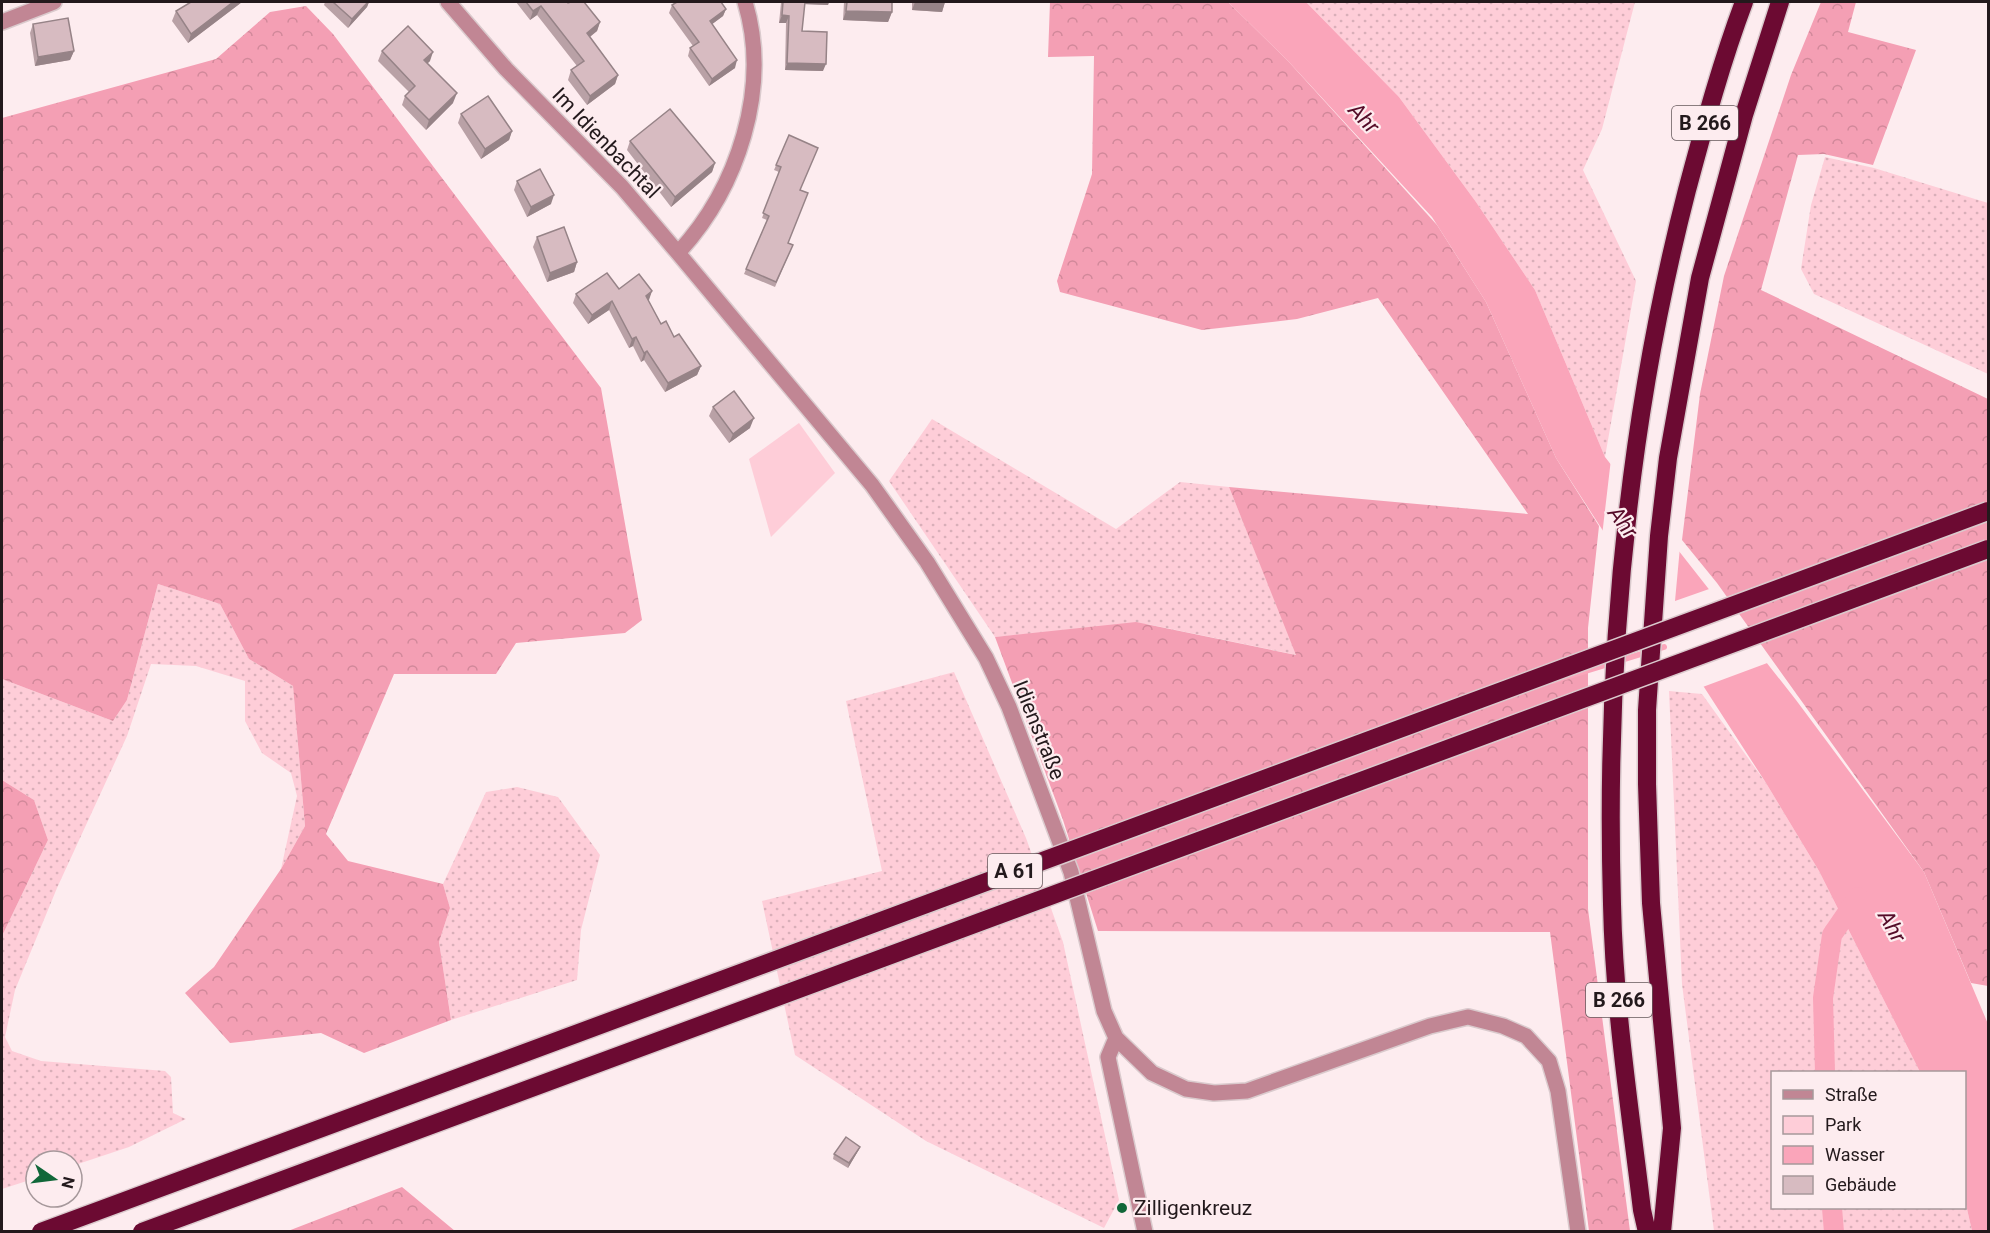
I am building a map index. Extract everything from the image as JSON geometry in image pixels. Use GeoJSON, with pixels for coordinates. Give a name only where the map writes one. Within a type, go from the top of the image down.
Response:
{"type":"FeatureCollection","features":[{"type":"Feature","properties":{"kind":"highway","name":"B 266"},"geometry":{"type":"LineString","coordinates":[[1647,1232],[1642,1210],[1624,1059],[1612,906],[1612,766],[1619,605],[1627,514],[1651,349],[1673,247],[1710,105],[1744,2]]}},
{"type":"Feature","properties":{"kind":"highway","name":"B 266"},"geometry":{"type":"LineString","coordinates":[[1662,1232],[1672,1128],[1651,903],[1647,784],[1647,710],[1659,536],[1671,436],[1700,278],[1744,115],[1780,2]]}},
{"type":"Feature","properties":{"kind":"highway","name":"A 61"},"geometry":{"type":"LineString","coordinates":[[41,1232],[1989,511]]}},
{"type":"Feature","properties":{"kind":"highway","name":"A 61"},"geometry":{"type":"LineString","coordinates":[[142,1232],[1989,549]]}},
{"type":"Feature","properties":{"kind":"street"},"geometry":{"type":"LineString","coordinates":[[2,22],[54,2]]}},
{"type":"Feature","properties":{"kind":"street","name":"Im Idienbachtal"},"geometry":{"type":"LineString","coordinates":[[448,2],[506,69],[622,187],[731,315]]}},
{"type":"Feature","properties":{"kind":"street"},"geometry":{"type":"LineString","coordinates":[[678,253],[702,227],[723,190],[742,137],[754,78],[752,24],[745,2]]}},
{"type":"Feature","properties":{"kind":"street","name":"Idienstraße"},"geometry":{"type":"LineString","coordinates":[[731,315],[872,485],[927,562],[986,658],[1009,707],[1071,872],[1104,1011],[1116,1038]]}},
{"type":"Feature","properties":{"kind":"street"},"geometry":{"type":"LineString","coordinates":[[1145,1232],[1108,1057],[1116,1038],[1152,1073],[1186,1089],[1214,1093],[1247,1091],[1430,1026],[1468,1017],[1503,1026],[1526,1036],[1549,1060],[1558,1091],[1578,1232]]}},
{"type":"Feature","properties":{"kind":"green space"},"geometry":{"type":"Polygon","coordinates":[[[1050,2],[1228,2],[1288,61],[1437,225],[1486,302],[1556,458],[1599,526],[1588,628],[1588,909],[1630,1231],[1589,1231],[1550,932],[1098,931],[1063,820],[995,637],[1136,622],[1296,655],[1229,487],[1528,514],[1378,298],[1297,319],[1202,330],[1060,292],[1057,281],[1092,174],[1094,56],[1048,57],[1050,2]]]}},
{"type":"Feature","properties":{"kind":"green space"},"geometry":{"type":"Polygon","coordinates":[[[1306,2],[1635,2],[1602,129],[1583,170],[1636,281],[1605,457],[1535,290],[1476,202],[1399,97],[1306,2]]]}},
{"type":"Feature","properties":{"kind":"green space"},"geometry":{"type":"Polygon","coordinates":[[[1821,2],[1856,2],[1848,32],[1916,50],[1873,165],[1824,154],[1798,155],[1761,290],[1988,399],[1988,986],[1971,983],[1924,872],[1717,583],[1682,540],[1700,394],[1724,276],[1791,75],[1821,2]]]}},
{"type":"Feature","properties":{"kind":"green space"},"geometry":{"type":"Polygon","coordinates":[[[306,6],[333,34],[601,388],[642,620],[625,633],[516,643],[496,674],[394,674],[326,834],[348,861],[443,884],[450,908],[439,942],[451,1020],[364,1053],[321,1033],[230,1043],[185,993],[214,967],[281,869],[305,826],[293,686],[249,659],[220,604],[158,584],[127,700],[113,721],[2,679],[2,118],[216,59],[270,12],[306,6]]]}},
{"type":"Feature","properties":{"kind":"green space"},"geometry":{"type":"Polygon","coordinates":[[[1825,157],[1874,168],[1988,203],[1988,374],[1814,294],[1801,269],[1811,205],[1825,157]]]}},
{"type":"Feature","properties":{"kind":"green space"},"geometry":{"type":"Polygon","coordinates":[[[932,419],[1116,529],[1180,482],[1229,487],[1297,655],[1147,624],[995,637],[889,481],[932,419]]]}},
{"type":"Feature","properties":{"kind":"green space"},"geometry":{"type":"Polygon","coordinates":[[[799,423],[835,473],[771,537],[749,459],[799,423]]]}},
{"type":"Feature","properties":{"kind":"green space"},"geometry":{"type":"Polygon","coordinates":[[[158,584],[220,604],[249,659],[293,686],[305,826],[281,869],[297,796],[291,773],[262,753],[245,721],[245,681],[196,666],[151,664],[127,736],[57,888],[15,990],[5,1037],[12,1051],[41,1061],[165,1071],[171,1077],[173,1113],[186,1119],[129,1147],[84,1162],[84,1149],[24,1149],[24,1182],[2,1189],[2,936],[48,840],[34,800],[2,780],[2,679],[113,721],[127,700],[158,584]]]}},
{"type":"Feature","properties":{"kind":"green space"},"geometry":{"type":"Polygon","coordinates":[[[954,672],[1026,838],[1063,942],[1119,1200],[1104,1228],[926,1141],[795,1055],[762,901],[882,871],[846,701],[954,672]]]}},
{"type":"Feature","properties":{"kind":"green space"},"geometry":{"type":"Polygon","coordinates":[[[1669,691],[1702,694],[1766,783],[1819,871],[1919,1071],[1771,1071],[1771,1209],[1966,1209],[1966,1204],[1972,1231],[1714,1231],[1682,984],[1669,691]]]}},
{"type":"Feature","properties":{"kind":"green space"},"geometry":{"type":"Polygon","coordinates":[[[2,780],[34,800],[48,840],[2,936],[2,780]]]}},
{"type":"Feature","properties":{"kind":"green space"},"geometry":{"type":"Polygon","coordinates":[[[517,787],[558,797],[600,855],[581,930],[577,980],[451,1020],[439,942],[450,908],[443,884],[486,792],[517,787]]]}},
{"type":"Feature","properties":{"kind":"green space"},"geometry":{"type":"Polygon","coordinates":[[[402,1187],[455,1231],[288,1231],[402,1187]]]}},
{"type":"Feature","properties":{"kind":"water","name":"Ahr"},"geometry":{"type":"Polygon","coordinates":[[[1228,2],[1306,2],[1399,97],[1476,202],[1535,290],[1605,457],[1796,700],[1924,872],[1988,1024],[1988,1231],[1972,1231],[1966,1204],[1966,1071],[1919,1071],[1819,871],[1766,783],[1556,458],[1486,302],[1432,217],[1288,61],[1228,2]]]}},
{"type":"Feature","properties":{"kind":"pier"},"geometry":{"type":"Polygon","coordinates":[[[1611,459],[1680,547],[1675,601],[1712,588],[1770,662],[1700,688],[1602,536],[1611,459]]]}},
{"type":"Feature","properties":{"kind":"building"},"geometry":{"type":"Polygon","coordinates":[[[191,2],[233,2],[191,34],[176,11],[191,2]]]}},
{"type":"Feature","properties":{"kind":"building"},"geometry":{"type":"Polygon","coordinates":[[[333,2],[368,2],[352,19],[333,2]]]}},
{"type":"Feature","properties":{"kind":"building"},"geometry":{"type":"Polygon","coordinates":[[[526,2],[584,2],[600,22],[587,33],[618,75],[590,96],[571,70],[584,61],[541,6],[533,11],[526,2]]]}},
{"type":"Feature","properties":{"kind":"building"},"geometry":{"type":"Polygon","coordinates":[[[677,2],[721,2],[726,9],[710,21],[737,60],[712,79],[690,48],[699,42],[672,5],[677,2]]]}},
{"type":"Feature","properties":{"kind":"building"},"geometry":{"type":"Polygon","coordinates":[[[783,2],[805,2],[802,31],[827,32],[826,64],[787,63],[789,16],[782,15],[783,2]]]}},
{"type":"Feature","properties":{"kind":"building"},"geometry":{"type":"Polygon","coordinates":[[[847,2],[892,2],[892,12],[846,11],[847,2]]]}},
{"type":"Feature","properties":{"kind":"building"},"geometry":{"type":"Polygon","coordinates":[[[68,18],[74,51],[38,57],[33,24],[68,18]]]}},
{"type":"Feature","properties":{"kind":"building"},"geometry":{"type":"Polygon","coordinates":[[[408,26],[433,52],[424,60],[457,93],[429,120],[405,96],[415,86],[382,51],[408,26]]]}},
{"type":"Feature","properties":{"kind":"building"},"geometry":{"type":"Polygon","coordinates":[[[488,96],[512,131],[485,149],[461,114],[488,96]]]}},
{"type":"Feature","properties":{"kind":"building"},"geometry":{"type":"Polygon","coordinates":[[[670,109],[715,163],[675,197],[630,141],[670,109]]]}},
{"type":"Feature","properties":{"kind":"building"},"geometry":{"type":"Polygon","coordinates":[[[789,135],[818,148],[800,190],[808,193],[788,243],[793,245],[776,282],[746,269],[769,216],[763,213],[781,167],[776,165],[789,135]]]}},
{"type":"Feature","properties":{"kind":"building"},"geometry":{"type":"Polygon","coordinates":[[[540,169],[554,195],[531,207],[517,181],[540,169]]]}},
{"type":"Feature","properties":{"kind":"building"},"geometry":{"type":"Polygon","coordinates":[[[564,227],[577,262],[550,273],[537,237],[564,227]]]}},
{"type":"Feature","properties":{"kind":"building"},"geometry":{"type":"Polygon","coordinates":[[[607,273],[619,289],[639,274],[652,291],[646,296],[661,324],[666,321],[674,337],[679,334],[701,366],[668,383],[647,351],[644,353],[636,337],[632,339],[612,301],[592,315],[576,294],[607,273]]]}},
{"type":"Feature","properties":{"kind":"building"},"geometry":{"type":"Polygon","coordinates":[[[734,391],[754,418],[733,434],[713,407],[734,391]]]}},
{"type":"Feature","properties":{"kind":"building"},"geometry":{"type":"Polygon","coordinates":[[[846,1137],[860,1147],[849,1163],[834,1154],[846,1137]]]}},
{"type":"Feature","properties":{"kind":"waterway"},"geometry":{"type":"LineString","coordinates":[[1553,681],[1664,647]]}},
{"type":"Feature","properties":{"kind":"waterway"},"geometry":{"type":"LineString","coordinates":[[1825,1071],[1823,998],[1832,935],[1858,897]]}},
{"type":"Feature","properties":{"kind":"waterway"},"geometry":{"type":"LineString","coordinates":[[1832,1209],[1834,1232]]}},
{"type":"Feature","properties":{"kind":"place","name":"Zilligenkreuz"},"geometry":{"type":"Point","coordinates":[1122,1208]}}]}
